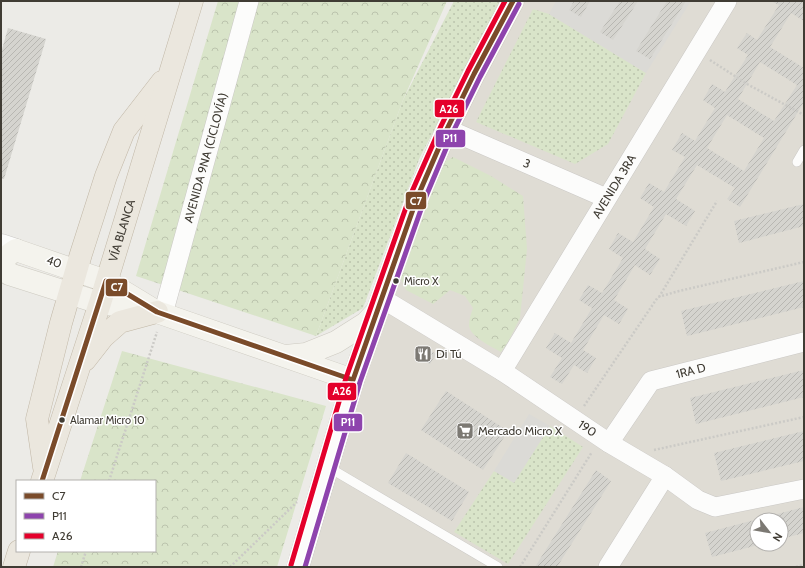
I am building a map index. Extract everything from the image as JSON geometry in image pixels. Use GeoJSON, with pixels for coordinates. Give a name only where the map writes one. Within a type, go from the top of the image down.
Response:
{"type":"FeatureCollection","features":[{"type":"Feature","properties":{"kind":"highway","name":"VÍA BLANCA"},"geometry":{"type":"LineString","coordinates":[[44,476],[100,303],[192,1]]}},
{"type":"Feature","properties":{"kind":"highway"},"geometry":{"type":"LineString","coordinates":[[44,476],[37,419],[70,294],[106,176],[124,132],[170,72]]}},
{"type":"Feature","properties":{"kind":"highway"},"geometry":{"type":"LineString","coordinates":[[78,369],[103,337],[120,322],[160,313]]}},
{"type":"Feature","properties":{"kind":"highway"},"geometry":{"type":"LineString","coordinates":[[14,567],[19,552]]}},
{"type":"Feature","properties":{"kind":"main road"},"geometry":{"type":"LineString","coordinates":[[100,303],[160,313],[353,380],[418,198],[448,128],[474,74],[513,1]]}},
{"type":"Feature","properties":{"kind":"main road"},"geometry":{"type":"LineString","coordinates":[[5,272],[4,260],[8,254],[9,247]]}},
{"type":"Feature","properties":{"kind":"main road","name":"40"},"geometry":{"type":"LineString","coordinates":[[9,247],[106,281]]}},
{"type":"Feature","properties":{"kind":"main road","name":"40"},"geometry":{"type":"LineString","coordinates":[[5,272],[100,303]]}},
{"type":"Feature","properties":{"kind":"main road"},"geometry":{"type":"LineString","coordinates":[[106,281],[160,313]]}},
{"type":"Feature","properties":{"kind":"main road"},"geometry":{"type":"LineString","coordinates":[[284,356],[306,354],[336,342],[366,323],[381,304]]}},
{"type":"Feature","properties":{"kind":"street","name":"AVENIDA 9NA (CICLOVÍA)"},"geometry":{"type":"LineString","coordinates":[[160,313],[249,1]]}},
{"type":"Feature","properties":{"kind":"street","name":"AVENIDA 3RA"},"geometry":{"type":"LineString","coordinates":[[502,371],[606,198],[728,1]]}},
{"type":"Feature","properties":{"kind":"street","name":"3"},"geometry":{"type":"LineString","coordinates":[[448,128],[606,198]]}},
{"type":"Feature","properties":{"kind":"street","name":"190"},"geometry":{"type":"LineString","coordinates":[[381,304],[502,371],[605,441],[665,476],[698,500],[715,507],[804,489]]}},
{"type":"Feature","properties":{"kind":"street","name":"1RA D"},"geometry":{"type":"LineString","coordinates":[[605,441],[651,381],[804,342]]}},
{"type":"Feature","properties":{"kind":"street"},"geometry":{"type":"LineString","coordinates":[[298,567],[353,380]]}},
{"type":"Feature","properties":{"kind":"street"},"geometry":{"type":"LineString","coordinates":[[608,567],[665,476]]}},
{"type":"Feature","properties":{"kind":"lane"},"geometry":{"type":"LineString","coordinates":[[797,162],[804,150]]}},
{"type":"Feature","properties":{"kind":"lane"},"geometry":{"type":"LineString","coordinates":[[328,467],[498,567]]}},
{"type":"Feature","properties":{"kind":"path"},"geometry":{"type":"LineString","coordinates":[[696,52],[747,84],[804,115]]}},
{"type":"Feature","properties":{"kind":"path"},"geometry":{"type":"LineString","coordinates":[[574,420],[658,297],[717,201]]}},
{"type":"Feature","properties":{"kind":"path"},"geometry":{"type":"LineString","coordinates":[[658,297],[804,262]]}},
{"type":"Feature","properties":{"kind":"path"},"geometry":{"type":"LineString","coordinates":[[109,480],[160,313]]}},
{"type":"Feature","properties":{"kind":"path"},"geometry":{"type":"LineString","coordinates":[[629,455],[804,417]]}},
{"type":"Feature","properties":{"kind":"path"},"geometry":{"type":"LineString","coordinates":[[520,567],[605,441]]}},
{"type":"Feature","properties":{"kind":"path"},"geometry":{"type":"LineString","coordinates":[[230,567],[298,502]]}},
{"type":"Feature","properties":{"kind":"path"},"geometry":{"type":"LineString","coordinates":[[80,567],[86,552]]}},
{"type":"Feature","properties":{"kind":"path"},"geometry":{"type":"LineString","coordinates":[[796,567],[804,565]]}},
{"type":"Feature","properties":{"kind":"shaded area"},"geometry":{"type":"Polygon","coordinates":[[[513,1],[804,1],[804,567],[298,567],[383,299],[513,1]]]}},
{"type":"Feature","properties":{"kind":"shaded area"},"geometry":{"type":"Polygon","coordinates":[[[556,1],[691,1],[646,73],[549,14],[556,1]]]}},
{"type":"Feature","properties":{"kind":"shaded area"},"geometry":{"type":"Polygon","coordinates":[[[529,414],[550,426],[514,483],[494,471],[529,414]]]}},
{"type":"Feature","properties":{"kind":"green space"},"geometry":{"type":"Polygon","coordinates":[[[218,1],[447,1],[403,100],[316,336],[136,276],[218,1]]]}},
{"type":"Feature","properties":{"kind":"green space"},"geometry":{"type":"Polygon","coordinates":[[[454,1],[502,1],[420,157],[363,308],[316,336],[403,100],[454,1]]]}},
{"type":"Feature","properties":{"kind":"green space"},"geometry":{"type":"Polygon","coordinates":[[[533,9],[549,14],[646,73],[608,144],[575,164],[476,122],[533,9]]]}},
{"type":"Feature","properties":{"kind":"green space"},"geometry":{"type":"Polygon","coordinates":[[[453,157],[491,176],[523,196],[527,249],[520,318],[508,342],[501,352],[482,341],[470,329],[469,321],[473,308],[465,296],[450,290],[433,304],[406,290],[401,279],[442,163],[453,157]]]}},
{"type":"Feature","properties":{"kind":"green space"},"geometry":{"type":"Polygon","coordinates":[[[122,351],[326,406],[277,567],[53,567],[58,552],[156,552],[156,480],[80,480],[122,351]]]}},
{"type":"Feature","properties":{"kind":"green space"},"geometry":{"type":"Polygon","coordinates":[[[550,426],[583,447],[508,564],[454,532],[494,471],[514,482],[550,426]]]}},
{"type":"Feature","properties":{"kind":"building"},"geometry":{"type":"Polygon","coordinates":[[[574,1],[590,1],[581,17],[569,10],[574,1]]]}},
{"type":"Feature","properties":{"kind":"building"},"geometry":{"type":"Polygon","coordinates":[[[620,1],[638,1],[613,40],[600,32],[620,1]]]}},
{"type":"Feature","properties":{"kind":"building"},"geometry":{"type":"Polygon","coordinates":[[[667,1],[686,1],[650,59],[636,51],[667,1]]]}},
{"type":"Feature","properties":{"kind":"building"},"geometry":{"type":"Polygon","coordinates":[[[771,1],[804,1],[804,21],[791,13],[770,47],[804,68],[804,102],[740,207],[727,199],[735,188],[697,165],[676,199],[695,211],[686,226],[666,214],[645,249],[660,259],[650,275],[635,265],[614,300],[628,309],[619,324],[604,315],[583,350],[596,358],[587,373],[574,365],[562,384],[550,377],[562,358],[546,348],[555,333],[571,343],[592,308],[579,300],[588,285],[602,293],[623,258],[609,249],[618,233],[633,242],[654,207],[640,198],[649,183],[664,192],[685,157],[672,150],[682,133],[695,141],[715,108],[703,100],[712,84],[725,92],[748,55],[737,48],[747,33],[757,40],[779,5],[771,1]],[[760,62],[738,99],[774,121],[797,85],[760,62]],[[727,115],[707,148],[744,171],[764,138],[727,115]]]}},
{"type":"Feature","properties":{"kind":"building"},"geometry":{"type":"Polygon","coordinates":[[[8,28],[46,39],[4,179],[1,179],[1,53],[8,28]]]}},
{"type":"Feature","properties":{"kind":"building"},"geometry":{"type":"Polygon","coordinates":[[[804,204],[804,226],[739,243],[734,221],[804,204]]]}},
{"type":"Feature","properties":{"kind":"building"},"geometry":{"type":"Polygon","coordinates":[[[804,281],[804,307],[687,336],[681,311],[804,281]]]}},
{"type":"Feature","properties":{"kind":"building"},"geometry":{"type":"Polygon","coordinates":[[[426,348],[436,354],[430,364],[419,358],[426,348]]]}},
{"type":"Feature","properties":{"kind":"building"},"geometry":{"type":"Polygon","coordinates":[[[804,370],[804,397],[696,424],[690,398],[804,370]]]}},
{"type":"Feature","properties":{"kind":"building","name":"Mercado Micro X"},"geometry":{"type":"Polygon","coordinates":[[[446,391],[508,431],[483,470],[421,430],[446,391]]]}},
{"type":"Feature","properties":{"kind":"building"},"geometry":{"type":"Polygon","coordinates":[[[804,431],[804,461],[721,481],[714,453],[804,431]]]}},
{"type":"Feature","properties":{"kind":"building"},"geometry":{"type":"Polygon","coordinates":[[[406,453],[469,492],[452,521],[388,483],[406,453]]]}},
{"type":"Feature","properties":{"kind":"building"},"geometry":{"type":"Polygon","coordinates":[[[596,470],[611,481],[557,567],[535,567],[596,470]]]}},
{"type":"Feature","properties":{"kind":"building"},"geometry":{"type":"Polygon","coordinates":[[[804,507],[804,533],[789,537],[789,512],[785,512],[804,507]]]}},
{"type":"Feature","properties":{"kind":"building"},"geometry":{"type":"Polygon","coordinates":[[[749,521],[749,547],[712,557],[705,533],[749,521]]]}},
{"type":"Feature","properties":{"kind":"transit line","name":"A26"},"geometry":{"type":"LineString","coordinates":[[291,565],[346,378],[410,196],[441,126],[505,1]]}},
{"type":"Feature","properties":{"kind":"transit line","name":"C7"},"geometry":{"type":"LineString","coordinates":[[42,480],[106,281],[157,312],[353,380],[417,198],[447,129],[474,74],[513,1]]}},
{"type":"Feature","properties":{"kind":"transit line","name":"P11"},"geometry":{"type":"LineString","coordinates":[[305,567],[360,382],[424,201],[453,132],[480,77],[519,4]]}},
{"type":"Feature","properties":{"kind":"place","name":"Micro X"},"geometry":{"type":"Point","coordinates":[396,281]}},
{"type":"Feature","properties":{"kind":"place","name":"Di Tú"},"geometry":{"type":"Point","coordinates":[423,354]}},
{"type":"Feature","properties":{"kind":"place","name":"Alamar Micro 10"},"geometry":{"type":"Point","coordinates":[62,420]}},
{"type":"Feature","properties":{"kind":"place","name":"Mercado Micro X"},"geometry":{"type":"Point","coordinates":[465,431]}}]}
